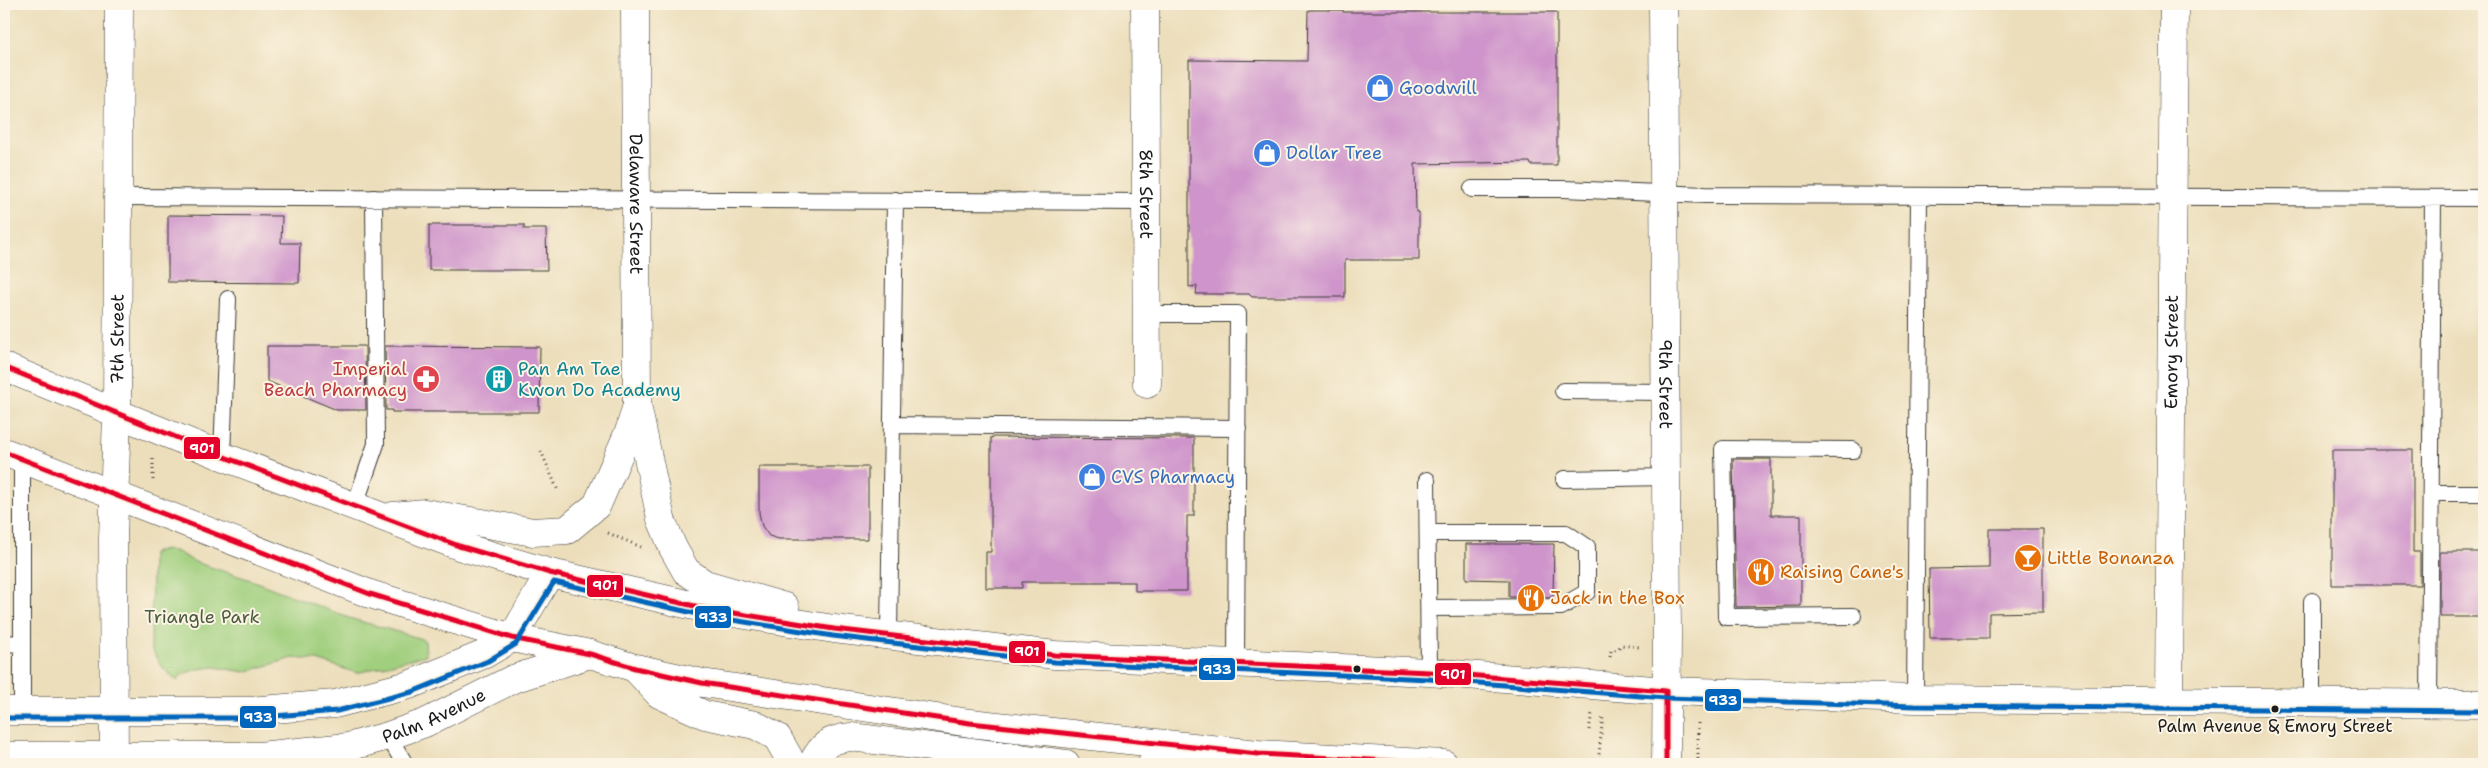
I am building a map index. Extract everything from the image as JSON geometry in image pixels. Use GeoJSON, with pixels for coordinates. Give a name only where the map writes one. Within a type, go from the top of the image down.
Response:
{"type":"FeatureCollection","features":[{"type":"Feature","properties":{"kind":"main road","name":"7th Street"},"geometry":{"type":"LineString","coordinates":[[114,760],[113,495],[117,414],[119,4]]}},
{"type":"Feature","properties":{"kind":"main road","name":"Delaware Street"},"geometry":{"type":"LineString","coordinates":[[635,4],[637,405],[662,519],[660,549],[705,584],[780,605],[834,629]]}},
{"type":"Feature","properties":{"kind":"main road","name":"8th Street"},"geometry":{"type":"LineString","coordinates":[[1145,4],[1147,384]]}},
{"type":"Feature","properties":{"kind":"main road","name":"9th Street"},"geometry":{"type":"LineString","coordinates":[[1663,4],[1666,764]]}},
{"type":"Feature","properties":{"kind":"main road","name":"Emory Street"},"geometry":{"type":"LineString","coordinates":[[2169,701],[2174,4]]}},
{"type":"Feature","properties":{"kind":"main road"},"geometry":{"type":"LineString","coordinates":[[4,366],[222,456],[354,508],[381,516],[459,546],[550,573],[708,609],[834,629],[1055,655],[1429,672],[1666,691],[1915,700],[2484,704]]}},
{"type":"Feature","properties":{"kind":"main road","name":"Delaware Street"},"geometry":{"type":"LineString","coordinates":[[381,516],[425,513],[532,532],[567,530],[594,523],[597,506],[630,429],[637,405]]}},
{"type":"Feature","properties":{"kind":"main road"},"geometry":{"type":"LineString","coordinates":[[13,456],[370,594],[512,638],[590,654],[635,668],[702,683],[970,722],[1258,754],[1444,764]]}},
{"type":"Feature","properties":{"kind":"main road","name":"Palm Avenue"},"geometry":{"type":"LineString","coordinates":[[13,711],[249,711],[335,704],[409,685],[485,654],[512,638],[550,573]]}},
{"type":"Feature","properties":{"kind":"main road","name":"Palm Avenue"},"geometry":{"type":"LineString","coordinates":[[4,756],[114,760],[259,756],[348,747],[388,736],[425,722],[513,679],[590,654]]}},
{"type":"Feature","properties":{"kind":"main road"},"geometry":{"type":"LineString","coordinates":[[635,668],[659,694],[705,715],[755,725],[778,737],[789,758],[789,764]]}},
{"type":"Feature","properties":{"kind":"main road"},"geometry":{"type":"LineString","coordinates":[[812,764],[820,749],[836,739],[852,737],[1066,764]]}},
{"type":"Feature","properties":{"kind":"main road"},"geometry":{"type":"LineString","coordinates":[[1152,764],[1258,754]]}},
{"type":"Feature","properties":{"kind":"lane"},"geometry":{"type":"LineString","coordinates":[[1472,189],[1564,189],[1665,194],[2484,198]]}},
{"type":"Feature","properties":{"kind":"lane"},"geometry":{"type":"LineString","coordinates":[[1915,700],[1919,196]]}},
{"type":"Feature","properties":{"kind":"lane"},"geometry":{"type":"LineString","coordinates":[[118,197],[1146,202]]}},
{"type":"Feature","properties":{"kind":"lane"},"geometry":{"type":"LineString","coordinates":[[354,508],[376,444],[374,198]]}},
{"type":"Feature","properties":{"kind":"lane"},"geometry":{"type":"LineString","coordinates":[[2429,704],[2433,198]]}},
{"type":"Feature","properties":{"kind":"lane"},"geometry":{"type":"LineString","coordinates":[[889,634],[895,200]]}},
{"type":"Feature","properties":{"kind":"lane"},"geometry":{"type":"LineString","coordinates":[[222,456],[228,299]]}},
{"type":"Feature","properties":{"kind":"lane"},"geometry":{"type":"LineString","coordinates":[[1146,314],[1238,314],[1236,663]]}},
{"type":"Feature","properties":{"kind":"lane"},"geometry":{"type":"LineString","coordinates":[[1563,391],[1666,392]]}},
{"type":"Feature","properties":{"kind":"lane"},"geometry":{"type":"LineString","coordinates":[[892,425],[1238,428]]}},
{"type":"Feature","properties":{"kind":"lane"},"geometry":{"type":"LineString","coordinates":[[1853,450],[1723,448],[1726,617],[1853,616]]}},
{"type":"Feature","properties":{"kind":"lane"},"geometry":{"type":"LineString","coordinates":[[13,456],[22,644],[13,711]]}},
{"type":"Feature","properties":{"kind":"lane"},"geometry":{"type":"LineString","coordinates":[[1564,479],[1666,476]]}},
{"type":"Feature","properties":{"kind":"lane"},"geometry":{"type":"LineString","coordinates":[[1427,480],[1429,672]]}},
{"type":"Feature","properties":{"kind":"lane"},"geometry":{"type":"LineString","coordinates":[[2431,493],[2484,493]]}},
{"type":"Feature","properties":{"kind":"lane"},"geometry":{"type":"LineString","coordinates":[[1428,532],[1566,532],[1587,547],[1587,592],[1561,607],[1428,608]]}},
{"type":"Feature","properties":{"kind":"lane"},"geometry":{"type":"LineString","coordinates":[[2312,601],[2312,704]]}},
{"type":"Feature","properties":{"kind":"lane"},"geometry":{"type":"LineString","coordinates":[[4,644],[22,644]]}},
{"type":"Feature","properties":{"kind":"lane"},"geometry":{"type":"LineString","coordinates":[[388,736],[405,764]]}},
{"type":"Feature","properties":{"kind":"path"},"geometry":{"type":"LineString","coordinates":[[541,452],[558,491]]}},
{"type":"Feature","properties":{"kind":"path"},"geometry":{"type":"LineString","coordinates":[[152,456],[152,483]]}},
{"type":"Feature","properties":{"kind":"path"},"geometry":{"type":"LineString","coordinates":[[594,523],[660,549]]}},
{"type":"Feature","properties":{"kind":"green space","name":"Triangle Park"},"geometry":{"type":"Polygon","coordinates":[[[160,550],[175,551],[195,562],[251,580],[349,618],[419,638],[425,641],[426,655],[357,673],[317,660],[293,658],[245,672],[214,667],[198,669],[181,675],[177,681],[161,666],[151,648],[152,554],[160,550]]]}},
{"type":"Feature","properties":{"kind":"building"},"geometry":{"type":"Polygon","coordinates":[[[1308,10],[1343,10],[1343,12],[1557,12],[1557,165],[1531,165],[1530,162],[1415,164],[1416,212],[1419,212],[1419,260],[1345,260],[1345,297],[1252,297],[1249,294],[1196,294],[1197,286],[1189,287],[1189,60],[1307,61],[1308,10]]]}},
{"type":"Feature","properties":{"kind":"building"},"geometry":{"type":"Polygon","coordinates":[[[168,215],[282,216],[281,243],[300,243],[299,283],[168,282],[168,215]]]}},
{"type":"Feature","properties":{"kind":"building"},"geometry":{"type":"Polygon","coordinates":[[[429,225],[524,225],[524,229],[546,229],[547,270],[429,270],[429,225]]]}},
{"type":"Feature","properties":{"kind":"building"},"geometry":{"type":"Polygon","coordinates":[[[267,346],[365,346],[366,410],[337,410],[267,381],[267,346]]]}},
{"type":"Feature","properties":{"kind":"building"},"geometry":{"type":"Polygon","coordinates":[[[385,346],[540,347],[539,412],[392,412],[392,410],[386,410],[385,346]]]}},
{"type":"Feature","properties":{"kind":"building","name":"CVS Pharmacy"},"geometry":{"type":"Polygon","coordinates":[[[991,437],[1194,438],[1194,516],[1187,516],[1187,591],[1135,591],[1135,582],[1022,582],[1022,588],[986,588],[986,552],[991,552],[991,437]]]}},
{"type":"Feature","properties":{"kind":"building"},"geometry":{"type":"Polygon","coordinates":[[[2332,450],[2413,450],[2413,552],[2420,552],[2420,585],[2332,585],[2332,450]]]}},
{"type":"Feature","properties":{"kind":"building","name":"Raising Cane's"},"geometry":{"type":"Polygon","coordinates":[[[1733,459],[1771,459],[1771,515],[1801,515],[1801,606],[1736,607],[1733,459]]]}},
{"type":"Feature","properties":{"kind":"building"},"geometry":{"type":"Polygon","coordinates":[[[759,467],[868,467],[868,539],[779,539],[769,536],[762,526],[759,513],[759,467]]]}},
{"type":"Feature","properties":{"kind":"building"},"geometry":{"type":"Polygon","coordinates":[[[1989,529],[2043,529],[2043,612],[1989,613],[1989,638],[1930,638],[1929,569],[1989,568],[1989,529]]]}},
{"type":"Feature","properties":{"kind":"building","name":"Jack in the Box"},"geometry":{"type":"Polygon","coordinates":[[[1466,544],[1554,544],[1553,597],[1509,597],[1509,580],[1466,579],[1466,544]]]}},
{"type":"Feature","properties":{"kind":"building"},"geometry":{"type":"Polygon","coordinates":[[[2440,552],[2484,552],[2484,617],[2440,617],[2440,552]]]}},
{"type":"Feature","properties":{"kind":"transit line","name":"901"},"geometry":{"type":"LineString","coordinates":[[4,367],[222,456],[459,546],[550,573],[708,609],[834,629],[1055,655],[1429,672],[1666,691]]}},
{"type":"Feature","properties":{"kind":"transit line","name":"901"},"geometry":{"type":"LineString","coordinates":[[4,452],[370,594],[512,638],[590,654],[635,668],[702,683],[970,723],[1258,754],[1444,764]]}},
{"type":"Feature","properties":{"kind":"transit line","name":"933"},"geometry":{"type":"LineString","coordinates":[[4,718],[249,718],[337,711],[412,692],[488,661],[516,644],[554,582],[707,616],[833,636],[1055,662],[1429,679],[1666,698],[1915,706],[2484,711]]}},
{"type":"Feature","properties":{"kind":"transit line","name":"901"},"geometry":{"type":"LineString","coordinates":[[1666,691],[1666,764]]}},
{"type":"Feature","properties":{"kind":"place","name":"Goodwill"},"geometry":{"type":"Point","coordinates":[1380,88]}},
{"type":"Feature","properties":{"kind":"place","name":"Dollar Tree"},"geometry":{"type":"Point","coordinates":[1267,153]}},
{"type":"Feature","properties":{"kind":"place","name":"Imperial Beach Pharmacy"},"geometry":{"type":"Point","coordinates":[426,379]}},
{"type":"Feature","properties":{"kind":"place","name":"Pan Am Tae Kwon Do Academy"},"geometry":{"type":"Point","coordinates":[499,379]}},
{"type":"Feature","properties":{"kind":"place","name":"CVS Pharmacy"},"geometry":{"type":"Point","coordinates":[1092,477]}},
{"type":"Feature","properties":{"kind":"place","name":"Little Bonanza"},"geometry":{"type":"Point","coordinates":[2028,558]}},
{"type":"Feature","properties":{"kind":"place","name":"Raising Cane's"},"geometry":{"type":"Point","coordinates":[1761,572]}},
{"type":"Feature","properties":{"kind":"place","name":"Jack in the Box"},"geometry":{"type":"Point","coordinates":[1531,598]}},
{"type":"Feature","properties":{"kind":"place","name":"Palm Avenue & Emory Street"},"geometry":{"type":"Point","coordinates":[2275,709]}}]}
